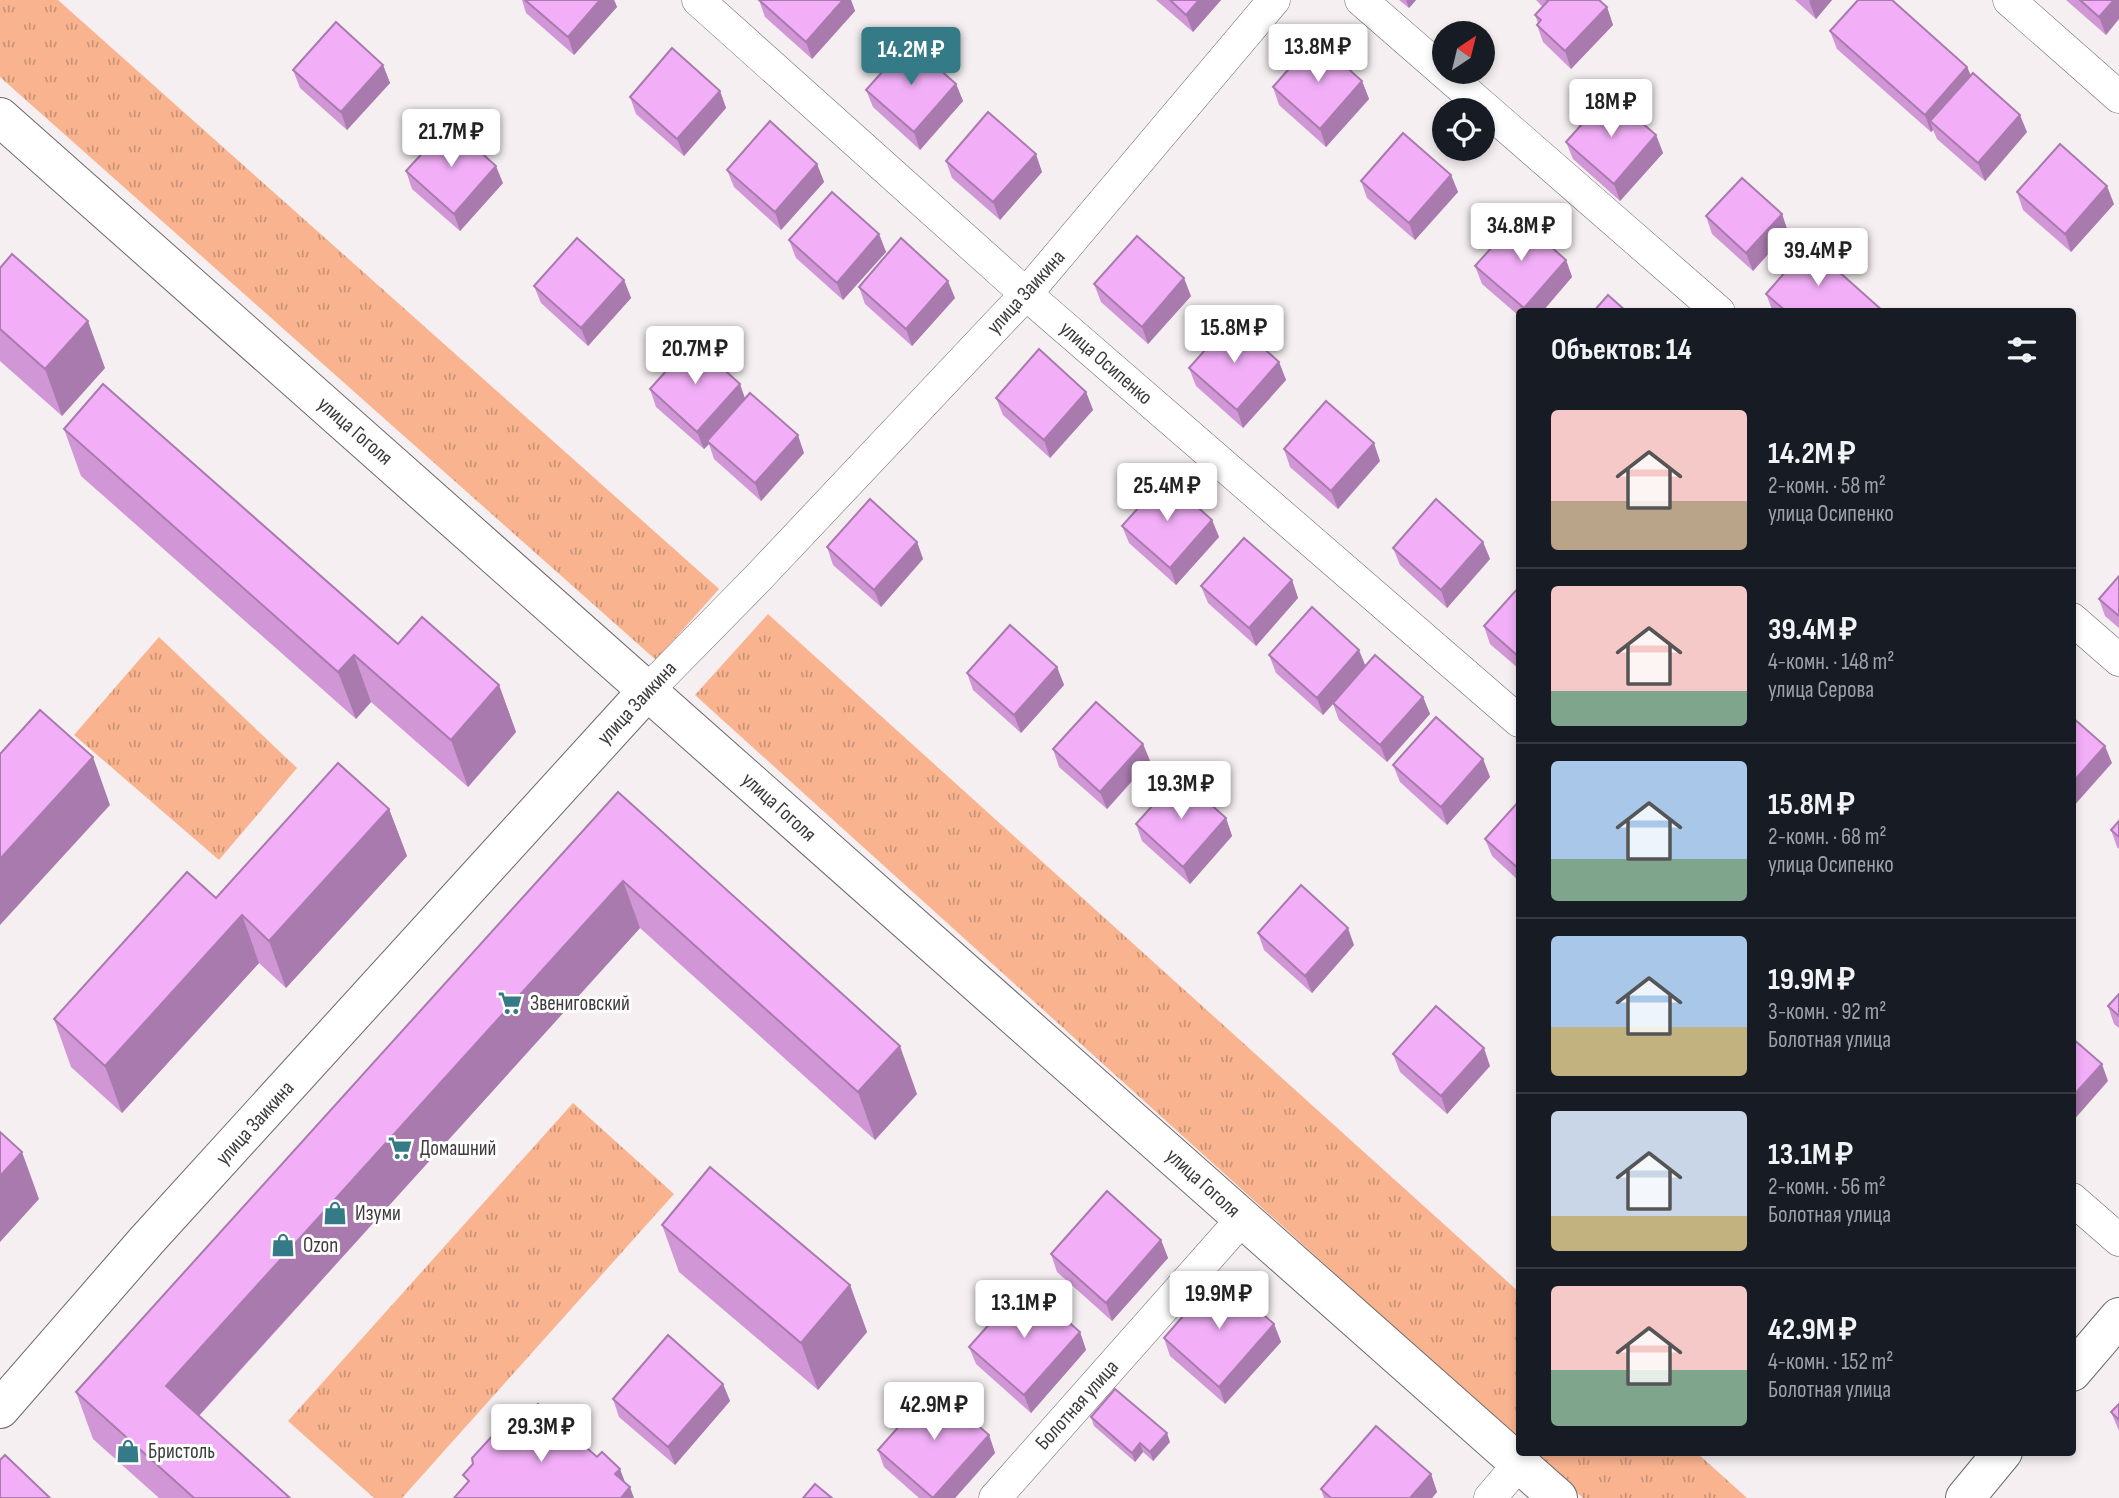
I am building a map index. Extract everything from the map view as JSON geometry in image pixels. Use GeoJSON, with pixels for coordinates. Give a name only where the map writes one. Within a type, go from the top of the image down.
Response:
{"type":"FeatureCollection","features":[{"type":"Feature","properties":{"kind":"main road","name":"улица Гоголя"},"geometry":{"type":"LineString","coordinates":[[0,117],[1558,1498]]}},
{"type":"Feature","properties":{"kind":"main road","name":"улица Заикина"},"geometry":{"type":"LineString","coordinates":[[0,1409],[147,1240],[648,690]]}},
{"type":"Feature","properties":{"kind":"main road"},"geometry":{"type":"LineString","coordinates":[[2076,1367],[2119,1317]]}},
{"type":"Feature","properties":{"kind":"main road"},"geometry":{"type":"LineString","coordinates":[[1965,1498],[2000,1456]]}},
{"type":"Feature","properties":{"kind":"street","name":"улица Осипенко"},"geometry":{"type":"LineString","coordinates":[[698,0],[1027,294],[1516,718]]}},
{"type":"Feature","properties":{"kind":"street","name":"улица Заикина"},"geometry":{"type":"LineString","coordinates":[[648,690],[1027,294],[1274,0]]}},
{"type":"Feature","properties":{"kind":"street"},"geometry":{"type":"LineString","coordinates":[[1361,0],[1713,308]]}},
{"type":"Feature","properties":{"kind":"street"},"geometry":{"type":"LineString","coordinates":[[2009,0],[2119,97]]}},
{"type":"Feature","properties":{"kind":"street"},"geometry":{"type":"LineString","coordinates":[[2076,622],[2119,660]]}},
{"type":"Feature","properties":{"kind":"street"},"geometry":{"type":"LineString","coordinates":[[2076,1202],[2119,1240]]}},
{"type":"Feature","properties":{"kind":"street","name":"Болотная улица"},"geometry":{"type":"LineString","coordinates":[[995,1498],[1243,1218]]}},
{"type":"Feature","properties":{"kind":"street"},"geometry":{"type":"LineString","coordinates":[[1490,1498],[1519,1464]]}},
{"type":"Feature","properties":{"kind":"green space"},"geometry":{"type":"Polygon","coordinates":[[[0,0],[58,0],[719,589],[656,660],[0,77],[0,0]]]}},
{"type":"Feature","properties":{"kind":"green space"},"geometry":{"type":"Polygon","coordinates":[[[768,614],[1516,1289],[1516,1437],[695,695],[768,614]]]}},
{"type":"Feature","properties":{"kind":"green space"},"geometry":{"type":"Polygon","coordinates":[[[159,637],[297,768],[219,860],[74,735],[159,637]]]}},
{"type":"Feature","properties":{"kind":"green space"},"geometry":{"type":"Polygon","coordinates":[[[573,1103],[674,1194],[402,1498],[374,1498],[288,1421],[573,1103]]]}},
{"type":"Feature","properties":{"kind":"green space"},"geometry":{"type":"Polygon","coordinates":[[[1536,1456],[1700,1456],[1747,1498],[1583,1498],[1536,1456]]]}},
{"type":"Feature","properties":{"kind":"building"},"geometry":{"type":"Polygon","coordinates":[[[525,0],[600,0],[568,37],[525,0]]]}},
{"type":"Feature","properties":{"kind":"building"},"geometry":{"type":"Polygon","coordinates":[[[759,0],[843,0],[806,42],[759,0]]]}},
{"type":"Feature","properties":{"kind":"building"},"geometry":{"type":"Polygon","coordinates":[[[1170,0],[1199,0],[1186,15],[1170,0]]]}},
{"type":"Feature","properties":{"kind":"building"},"geometry":{"type":"Polygon","coordinates":[[[1547,0],[1599,0],[1607,7],[1565,51],[1537,25],[1541,20],[1535,15],[1547,0]]]}},
{"type":"Feature","properties":{"kind":"building"},"geometry":{"type":"Polygon","coordinates":[[[1858,0],[1892,0],[1967,67],[1925,115],[1830,31],[1858,0]]]}},
{"type":"Feature","properties":{"kind":"building"},"geometry":{"type":"Polygon","coordinates":[[[2080,0],[2114,0],[2099,17],[2080,0]]]}},
{"type":"Feature","properties":{"kind":"building"},"geometry":{"type":"Polygon","coordinates":[[[336,22],[383,65],[341,112],[293,70],[336,22]]]}},
{"type":"Feature","properties":{"kind":"building"},"geometry":{"type":"Polygon","coordinates":[[[1315,39],[1362,81],[1320,129],[1273,87],[1315,39]]]}},
{"type":"Feature","properties":{"kind":"building"},"geometry":{"type":"Polygon","coordinates":[[[909,42],[956,84],[914,132],[866,90],[909,42]]]}},
{"type":"Feature","properties":{"kind":"building"},"geometry":{"type":"Polygon","coordinates":[[[672,48],[720,91],[677,139],[630,97],[672,48]]]}},
{"type":"Feature","properties":{"kind":"building"},"geometry":{"type":"Polygon","coordinates":[[[1973,73],[2020,115],[1978,163],[1930,121],[1973,73]]]}},
{"type":"Feature","properties":{"kind":"building"},"geometry":{"type":"Polygon","coordinates":[[[1609,94],[1656,135],[1614,184],[1566,142],[1609,94]]]}},
{"type":"Feature","properties":{"kind":"building"},"geometry":{"type":"Polygon","coordinates":[[[988,112],[1036,154],[993,202],[946,161],[988,112]]]}},
{"type":"Feature","properties":{"kind":"building"},"geometry":{"type":"Polygon","coordinates":[[[770,121],[817,164],[775,212],[727,170],[770,121]]]}},
{"type":"Feature","properties":{"kind":"building"},"geometry":{"type":"Polygon","coordinates":[[[449,124],[496,166],[454,214],[406,171],[449,124]]]}},
{"type":"Feature","properties":{"kind":"building"},"geometry":{"type":"Polygon","coordinates":[[[1403,133],[1451,175],[1409,223],[1361,181],[1403,133]]]}},
{"type":"Feature","properties":{"kind":"building"},"geometry":{"type":"Polygon","coordinates":[[[2060,144],[2107,186],[2065,234],[2017,192],[2060,144]]]}},
{"type":"Feature","properties":{"kind":"building"},"geometry":{"type":"Polygon","coordinates":[[[1742,178],[1782,214],[1746,253],[1706,216],[1742,178]]]}},
{"type":"Feature","properties":{"kind":"building"},"geometry":{"type":"Polygon","coordinates":[[[832,192],[879,234],[837,283],[789,240],[832,192]]]}},
{"type":"Feature","properties":{"kind":"building"},"geometry":{"type":"Polygon","coordinates":[[[1518,218],[1566,260],[1524,308],[1475,266],[1518,218]]]}},
{"type":"Feature","properties":{"kind":"building"},"geometry":{"type":"Polygon","coordinates":[[[1137,236],[1184,278],[1142,327],[1094,284],[1137,236]]]}},
{"type":"Feature","properties":{"kind":"building"},"geometry":{"type":"Polygon","coordinates":[[[577,238],[624,280],[581,328],[534,286],[577,238]]]}},
{"type":"Feature","properties":{"kind":"building"},"geometry":{"type":"Polygon","coordinates":[[[901,238],[948,281],[906,329],[859,287],[901,238]]]}},
{"type":"Feature","properties":{"kind":"building"},"geometry":{"type":"Polygon","coordinates":[[[1809,245],[1880,308],[1782,308],[1766,294],[1809,245]]]}},
{"type":"Feature","properties":{"kind":"building"},"geometry":{"type":"Polygon","coordinates":[[[12,254],[88,321],[45,369],[0,329],[0,268],[12,254]]]}},
{"type":"Feature","properties":{"kind":"building"},"geometry":{"type":"Polygon","coordinates":[[[1608,295],[1623,308],[1597,308],[1608,295]]]}},
{"type":"Feature","properties":{"kind":"building"},"geometry":{"type":"Polygon","coordinates":[[[1232,320],[1279,362],[1237,410],[1189,368],[1232,320]]]}},
{"type":"Feature","properties":{"kind":"building"},"geometry":{"type":"Polygon","coordinates":[[[693,341],[740,384],[697,432],[650,389],[693,341]]]}},
{"type":"Feature","properties":{"kind":"building"},"geometry":{"type":"Polygon","coordinates":[[[1039,349],[1086,392],[1044,440],[996,398],[1039,349]]]}},
{"type":"Feature","properties":{"kind":"building"},"geometry":{"type":"Polygon","coordinates":[[[103,384],[398,644],[422,617],[499,685],[451,740],[354,655],[338,672],[64,429],[103,384]]]}},
{"type":"Feature","properties":{"kind":"building"},"geometry":{"type":"Polygon","coordinates":[[[750,393],[798,435],[755,483],[707,441],[750,393]]]}},
{"type":"Feature","properties":{"kind":"building"},"geometry":{"type":"Polygon","coordinates":[[[1326,401],[1374,443],[1331,491],[1284,449],[1326,401]]]}},
{"type":"Feature","properties":{"kind":"building"},"geometry":{"type":"Polygon","coordinates":[[[1165,478],[1212,520],[1170,568],[1122,526],[1165,478]]]}},
{"type":"Feature","properties":{"kind":"building"},"geometry":{"type":"Polygon","coordinates":[[[870,499],[917,542],[874,590],[827,547],[870,499]]]}},
{"type":"Feature","properties":{"kind":"building"},"geometry":{"type":"Polygon","coordinates":[[[1436,499],[1483,542],[1441,590],[1393,548],[1436,499]]]}},
{"type":"Feature","properties":{"kind":"building"},"geometry":{"type":"Polygon","coordinates":[[[1244,538],[1292,580],[1249,628],[1201,586],[1244,538]]]}},
{"type":"Feature","properties":{"kind":"building"},"geometry":{"type":"Polygon","coordinates":[[[2119,576],[2119,616],[2099,599],[2119,576]]]}},
{"type":"Feature","properties":{"kind":"building"},"geometry":{"type":"Polygon","coordinates":[[[1516,590],[1516,654],[1484,626],[1516,590]]]}},
{"type":"Feature","properties":{"kind":"building"},"geometry":{"type":"Polygon","coordinates":[[[1312,607],[1359,650],[1317,698],[1269,655],[1312,607]]]}},
{"type":"Feature","properties":{"kind":"building"},"geometry":{"type":"Polygon","coordinates":[[[1010,625],[1057,667],[1014,715],[967,673],[1010,625]]]}},
{"type":"Feature","properties":{"kind":"building"},"geometry":{"type":"Polygon","coordinates":[[[1375,655],[1423,697],[1380,745],[1333,703],[1375,655]]]}},
{"type":"Feature","properties":{"kind":"building"},"geometry":{"type":"Polygon","coordinates":[[[1096,702],[1143,744],[1100,792],[1053,749],[1096,702]]]}},
{"type":"Feature","properties":{"kind":"building"},"geometry":{"type":"Polygon","coordinates":[[[40,710],[93,757],[0,859],[0,754],[40,710]]]}},
{"type":"Feature","properties":{"kind":"building"},"geometry":{"type":"Polygon","coordinates":[[[1436,717],[1483,759],[1441,807],[1393,765],[1436,717]]]}},
{"type":"Feature","properties":{"kind":"building"},"geometry":{"type":"Polygon","coordinates":[[[2076,721],[2105,746],[2076,779],[2076,721]]]}},
{"type":"Feature","properties":{"kind":"building"},"geometry":{"type":"Polygon","coordinates":[[[338,763],[389,809],[269,941],[242,915],[105,1066],[54,1019],[187,872],[216,898],[338,763]]]}},
{"type":"Feature","properties":{"kind":"building"},"geometry":{"type":"Polygon","coordinates":[[[1179,776],[1226,818],[1183,867],[1136,824],[1179,776]]]}},
{"type":"Feature","properties":{"kind":"building"},"geometry":{"type":"Polygon","coordinates":[[[618,792],[900,1046],[858,1092],[623,881],[166,1386],[290,1498],[194,1498],[76,1392],[618,792]]]}},
{"type":"Feature","properties":{"kind":"building"},"geometry":{"type":"Polygon","coordinates":[[[1516,804],[1516,866],[1485,839],[1516,804]]]}},
{"type":"Feature","properties":{"kind":"building"},"geometry":{"type":"Polygon","coordinates":[[[2119,821],[2119,837],[2111,830],[2119,821]]]}},
{"type":"Feature","properties":{"kind":"building"},"geometry":{"type":"Polygon","coordinates":[[[1301,885],[1348,928],[1305,976],[1258,933],[1301,885]]]}},
{"type":"Feature","properties":{"kind":"building"},"geometry":{"type":"Polygon","coordinates":[[[2119,994],[2119,1016],[2108,1006],[2119,994]]]}},
{"type":"Feature","properties":{"kind":"building"},"geometry":{"type":"Polygon","coordinates":[[[1436,1006],[1484,1048],[1441,1096],[1393,1054],[1436,1006]]]}},
{"type":"Feature","properties":{"kind":"building"},"geometry":{"type":"Polygon","coordinates":[[[2076,1041],[2102,1064],[2076,1093],[2076,1041]]]}},
{"type":"Feature","properties":{"kind":"building"},"geometry":{"type":"Polygon","coordinates":[[[0,1132],[22,1152],[0,1176],[0,1132]]]}},
{"type":"Feature","properties":{"kind":"building"},"geometry":{"type":"Polygon","coordinates":[[[710,1167],[850,1285],[801,1343],[662,1225],[710,1167]]]}},
{"type":"Feature","properties":{"kind":"building"},"geometry":{"type":"Polygon","coordinates":[[[1107,1191],[1161,1240],[1106,1303],[1051,1254],[1107,1191]]]}},
{"type":"Feature","properties":{"kind":"building"},"geometry":{"type":"Polygon","coordinates":[[[1219,1275],[1274,1324],[1219,1387],[1164,1338],[1219,1275]]]}},
{"type":"Feature","properties":{"kind":"building"},"geometry":{"type":"Polygon","coordinates":[[[1025,1284],[1080,1332],[1024,1395],[969,1347],[1025,1284]]]}},
{"type":"Feature","properties":{"kind":"building"},"geometry":{"type":"Polygon","coordinates":[[[668,1335],[723,1384],[668,1447],[613,1399],[668,1335]]]}},
{"type":"Feature","properties":{"kind":"building"},"geometry":{"type":"Polygon","coordinates":[[[934,1387],[989,1435],[933,1498],[878,1450],[934,1387]]]}},
{"type":"Feature","properties":{"kind":"building"},"geometry":{"type":"Polygon","coordinates":[[[1115,1389],[1167,1433],[1150,1452],[1140,1443],[1132,1453],[1091,1417],[1115,1389]]]}},
{"type":"Feature","properties":{"kind":"building"},"geometry":{"type":"Polygon","coordinates":[[[538,1404],[553,1418],[558,1412],[576,1429],[571,1434],[597,1457],[602,1452],[620,1469],[615,1474],[630,1487],[621,1498],[454,1498],[469,1481],[463,1475],[473,1464],[472,1458],[494,1434],[500,1435],[511,1422],[517,1428],[538,1404]]]}},
{"type":"Feature","properties":{"kind":"building"},"geometry":{"type":"Polygon","coordinates":[[[2119,1404],[2119,1420],[2111,1412],[2119,1404]]]}},
{"type":"Feature","properties":{"kind":"building"},"geometry":{"type":"Polygon","coordinates":[[[1376,1426],[1431,1474],[1410,1498],[1331,1498],[1321,1489],[1376,1426]]]}},
{"type":"Feature","properties":{"kind":"building"},"geometry":{"type":"Polygon","coordinates":[[[5,1455],[50,1498],[0,1498],[0,1460],[5,1455]]]}},
{"type":"Feature","properties":{"kind":"building"},"geometry":{"type":"Polygon","coordinates":[[[815,1484],[832,1498],[803,1498],[815,1484]]]}},
{"type":"Feature","properties":{"kind":"place","name":"Звениговский"},"geometry":{"type":"Point","coordinates":[510,1003]}},
{"type":"Feature","properties":{"kind":"place","name":"Домашний"},"geometry":{"type":"Point","coordinates":[400,1148]}},
{"type":"Feature","properties":{"kind":"place","name":"Изуми"},"geometry":{"type":"Point","coordinates":[335,1213]}},
{"type":"Feature","properties":{"kind":"place","name":"Ozon"},"geometry":{"type":"Point","coordinates":[283,1245]}},
{"type":"Feature","properties":{"kind":"place","name":"Бристоль"},"geometry":{"type":"Point","coordinates":[128,1451]}}]}
